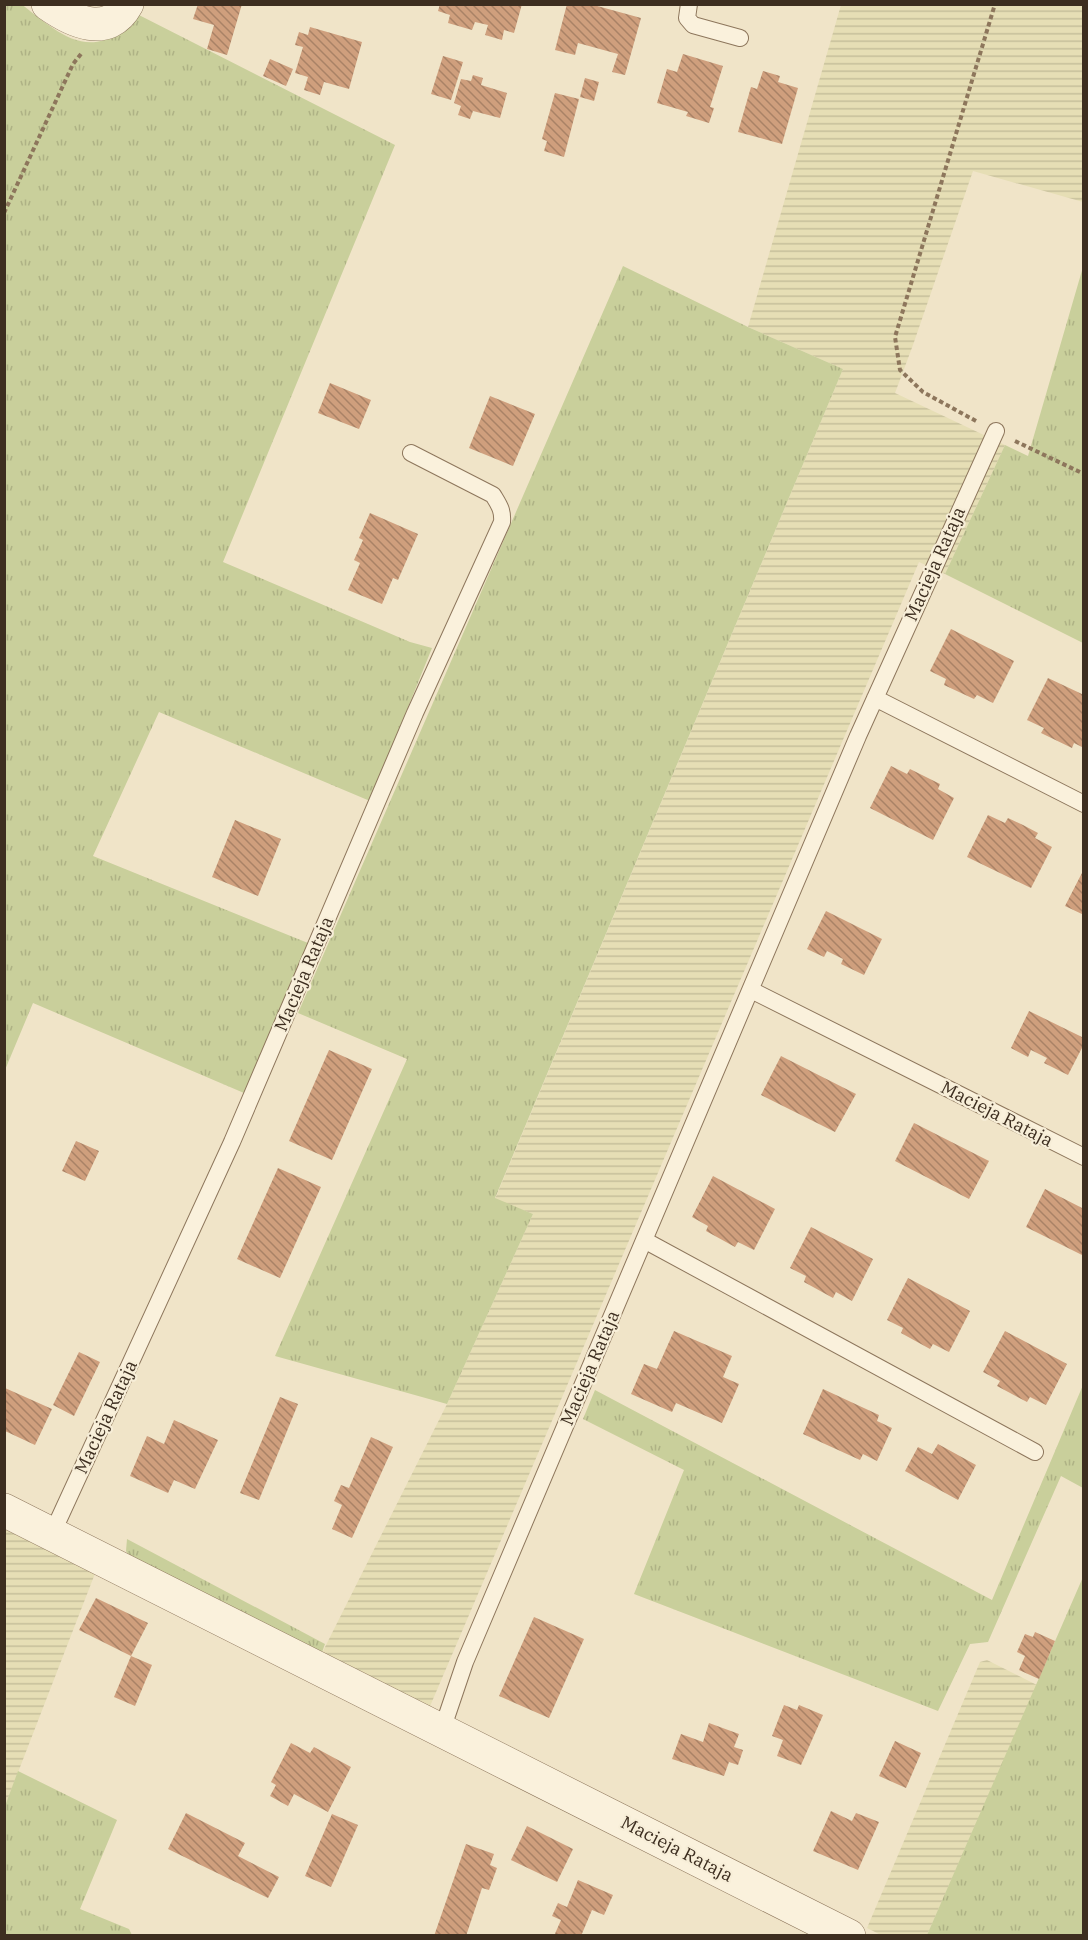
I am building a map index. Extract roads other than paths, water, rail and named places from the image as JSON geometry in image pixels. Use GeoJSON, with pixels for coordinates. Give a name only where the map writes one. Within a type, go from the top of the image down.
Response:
{"type":"FeatureCollection","features":[{"type":"Feature","properties":{"kind":"street"},"geometry":{"type":"LineString","coordinates":[[48,4],[70,19],[88,24],[114,14]]}},
{"type":"Feature","properties":{"kind":"street","name":"Macieja Rataja"},"geometry":{"type":"LineString","coordinates":[[4,1510],[849,1935]]}},
{"type":"Feature","properties":{"kind":"lane"},"geometry":{"type":"LineString","coordinates":[[689,4],[687,18],[689,23],[740,38]]}},
{"type":"Feature","properties":{"kind":"lane","name":"Macieja Rataja"},"geometry":{"type":"LineString","coordinates":[[442,1730],[465,1662],[750,990],[875,698],[996,431]]}},
{"type":"Feature","properties":{"kind":"lane","name":"Macieja Rataja"},"geometry":{"type":"LineString","coordinates":[[52,1534],[232,1143],[415,713],[502,522],[503,514],[493,495],[411,453]]}},
{"type":"Feature","properties":{"kind":"lane"},"geometry":{"type":"LineString","coordinates":[[875,698],[1083,804]]}},
{"type":"Feature","properties":{"kind":"lane","name":"Macieja Rataja"},"geometry":{"type":"LineString","coordinates":[[750,990],[1083,1157]]}},
{"type":"Feature","properties":{"kind":"lane"},"geometry":{"type":"LineString","coordinates":[[644,1240],[1035,1452]]}}]}
